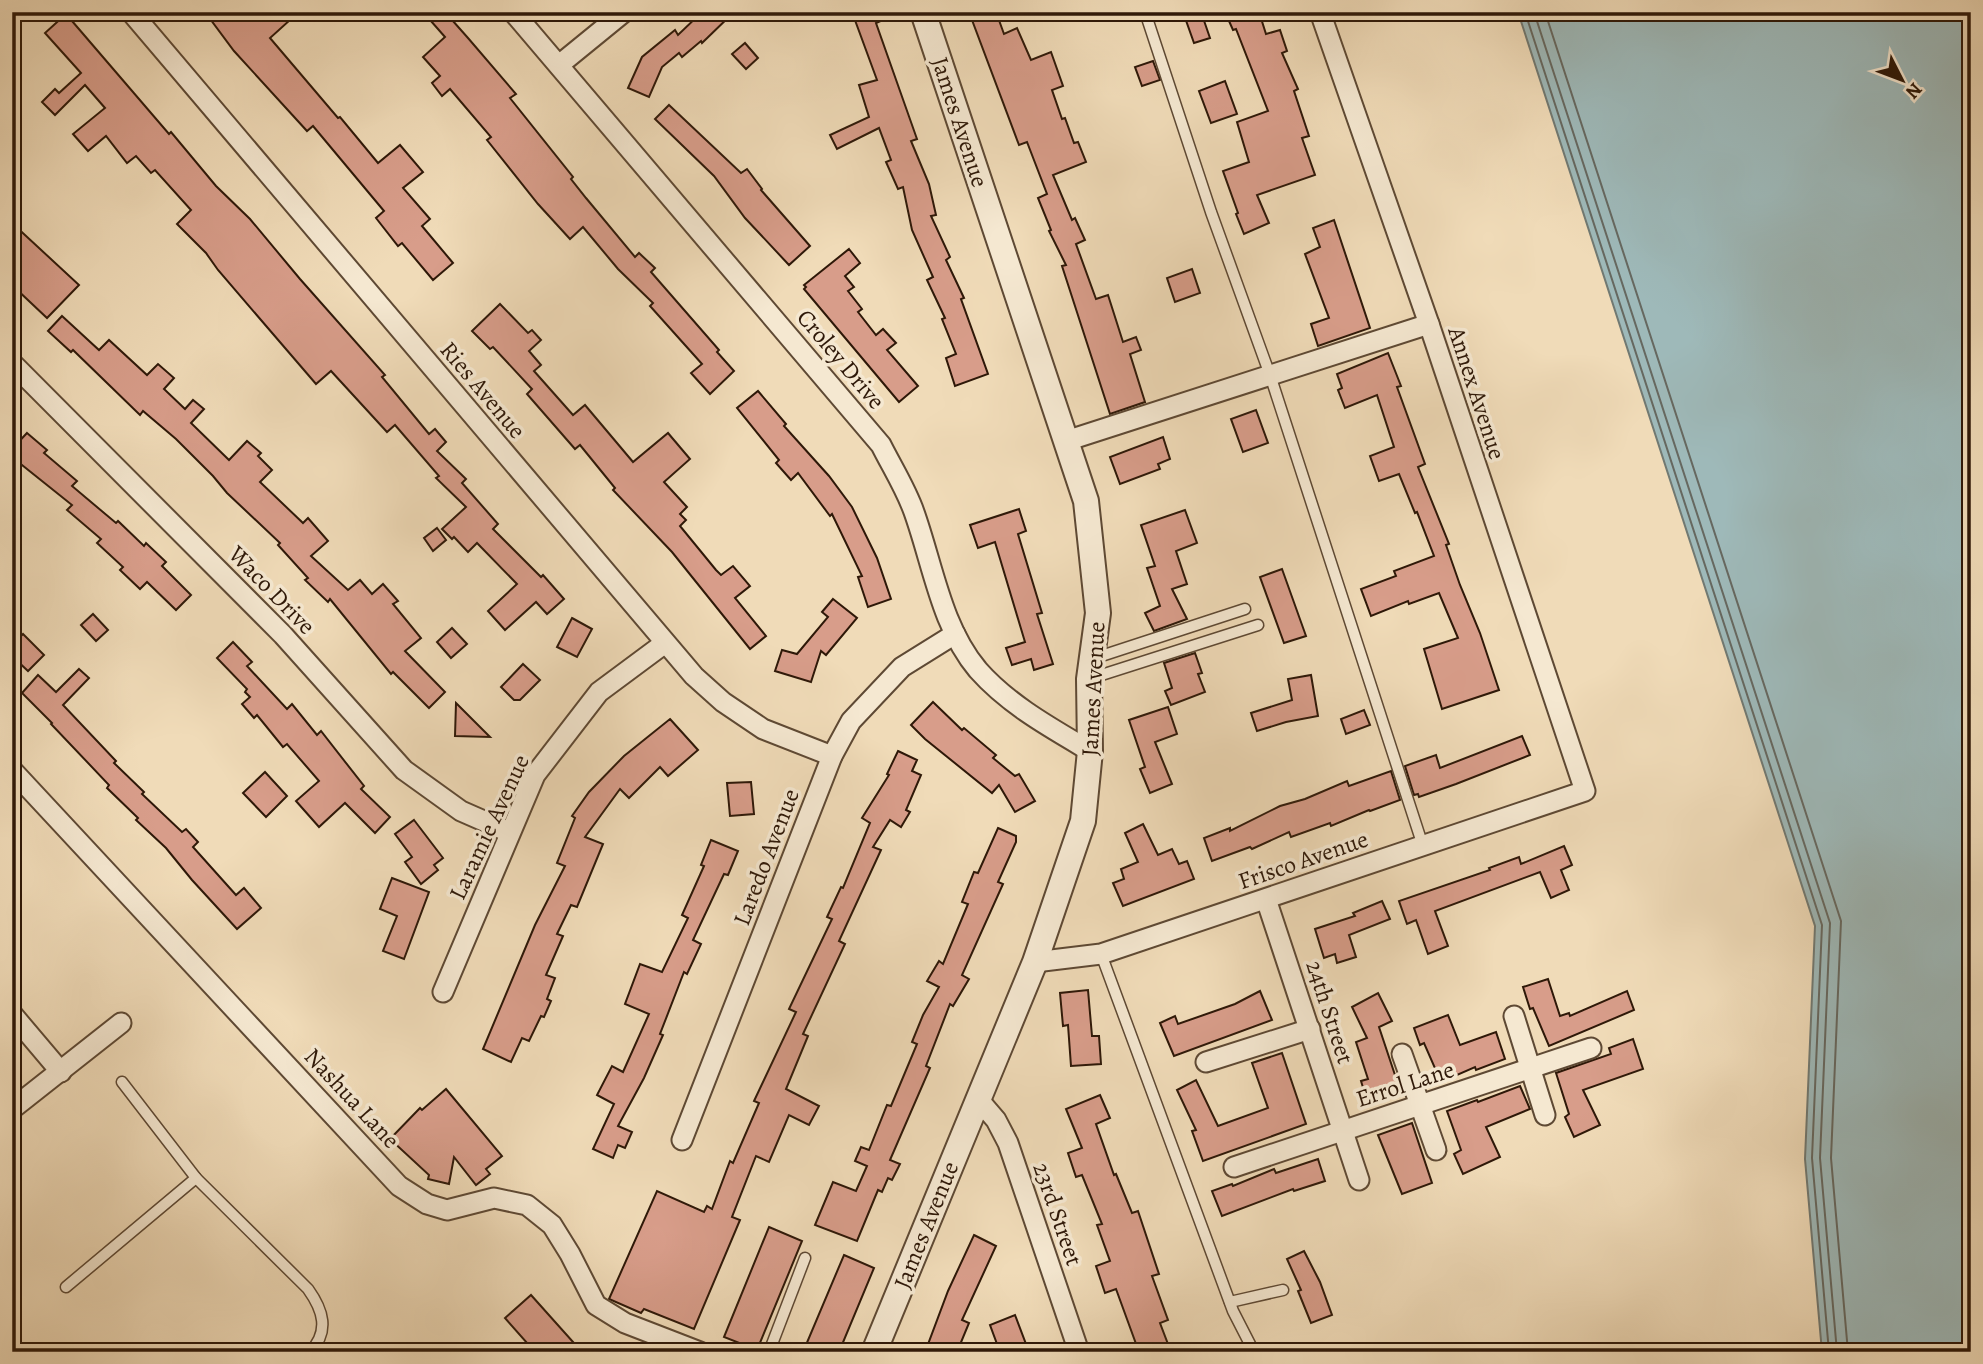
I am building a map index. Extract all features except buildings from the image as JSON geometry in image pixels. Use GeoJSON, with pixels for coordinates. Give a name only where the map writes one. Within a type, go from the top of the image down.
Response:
{"type":"FeatureCollection","features":[{"type":"Feature","properties":{"kind":"street","name":"Ries Avenue"},"geometry":{"type":"LineString","coordinates":[[131,12],[694,676],[723,702],[763,729],[832,757]]}},
{"type":"Feature","properties":{"kind":"street","name":"Croley Drive"},"geometry":{"type":"LineString","coordinates":[[513,12],[881,444],[914,510],[955,634],[978,669],[1008,699],[1090,751]]}},
{"type":"Feature","properties":{"kind":"street"},"geometry":{"type":"LineString","coordinates":[[559,65],[624,12]]}},
{"type":"Feature","properties":{"kind":"street","name":"James Avenue"},"geometry":{"type":"LineString","coordinates":[[874,1352],[1035,962],[1083,821],[1090,751],[1090,669],[1098,613],[1086,501],[923,12]]}},
{"type":"Feature","properties":{"kind":"street","name":"Annex Avenue"},"geometry":{"type":"LineString","coordinates":[[1320,12],[1429,324],[1585,791]]}},
{"type":"Feature","properties":{"kind":"street"},"geometry":{"type":"LineString","coordinates":[[1066,441],[1429,324]]}},
{"type":"Feature","properties":{"kind":"street","name":"Waco Drive"},"geometry":{"type":"LineString","coordinates":[[12,363],[283,635],[404,770],[461,811],[509,832]]}},
{"type":"Feature","properties":{"kind":"street","name":"Laredo Avenue"},"geometry":{"type":"LineString","coordinates":[[682,1140],[832,757],[852,721],[902,667],[955,634]]}},
{"type":"Feature","properties":{"kind":"street","name":"Laramie Avenue"},"geometry":{"type":"LineString","coordinates":[[443,992],[535,775],[598,692],[665,643]]}},
{"type":"Feature","properties":{"kind":"street","name":"Nashua Lane"},"geometry":{"type":"LineString","coordinates":[[12,770],[399,1186],[427,1204],[447,1210],[494,1198],[527,1205],[552,1226],[596,1305],[625,1323],[700,1352]]}},
{"type":"Feature","properties":{"kind":"street","name":"Frisco Avenue"},"geometry":{"type":"LineString","coordinates":[[1035,962],[1101,954],[1585,791]]}},
{"type":"Feature","properties":{"kind":"street","name":"24th Street"},"geometry":{"type":"LineString","coordinates":[[1266,899],[1359,1180]]}},
{"type":"Feature","properties":{"kind":"street"},"geometry":{"type":"LineString","coordinates":[[12,1014],[61,1072]]}},
{"type":"Feature","properties":{"kind":"street"},"geometry":{"type":"LineString","coordinates":[[1514,1016],[1545,1115]]}},
{"type":"Feature","properties":{"kind":"street"},"geometry":{"type":"LineString","coordinates":[[12,1109],[121,1023]]}},
{"type":"Feature","properties":{"kind":"street"},"geometry":{"type":"LineString","coordinates":[[1206,1062],[1310,1029]]}},
{"type":"Feature","properties":{"kind":"street","name":"Errol Lane"},"geometry":{"type":"LineString","coordinates":[[1234,1167],[1591,1048]]}},
{"type":"Feature","properties":{"kind":"street"},"geometry":{"type":"LineString","coordinates":[[1402,1054],[1436,1150]]}},
{"type":"Feature","properties":{"kind":"street","name":"23rd Street"},"geometry":{"type":"LineString","coordinates":[[978,1099],[996,1120],[1008,1143],[1079,1352]]}},
{"type":"Feature","properties":{"kind":"lane"},"geometry":{"type":"LineString","coordinates":[[1144,12],[1211,212],[1270,375],[1423,846]]}},
{"type":"Feature","properties":{"kind":"lane"},"geometry":{"type":"LineString","coordinates":[[1090,669],[1245,609]]}},
{"type":"Feature","properties":{"kind":"lane"},"geometry":{"type":"LineString","coordinates":[[1090,669],[1258,625]]}},
{"type":"Feature","properties":{"kind":"lane"},"geometry":{"type":"LineString","coordinates":[[1101,954],[1230,1302],[1254,1352]]}},
{"type":"Feature","properties":{"kind":"lane"},"geometry":{"type":"LineString","coordinates":[[122,1082],[196,1178],[308,1289],[321,1306],[323,1326],[310,1352]]}},
{"type":"Feature","properties":{"kind":"lane"},"geometry":{"type":"LineString","coordinates":[[66,1287],[196,1178]]}},
{"type":"Feature","properties":{"kind":"lane"},"geometry":{"type":"LineString","coordinates":[[769,1352],[805,1258]]}},
{"type":"Feature","properties":{"kind":"lane"},"geometry":{"type":"LineString","coordinates":[[1230,1302],[1283,1290]]}},
{"type":"Feature","properties":{"kind":"water"},"geometry":{"type":"Polygon","coordinates":[[[1518,12],[1971,12],[1971,1352],[1822,1352],[1805,1159],[1815,926],[1518,12]]]}}]}
